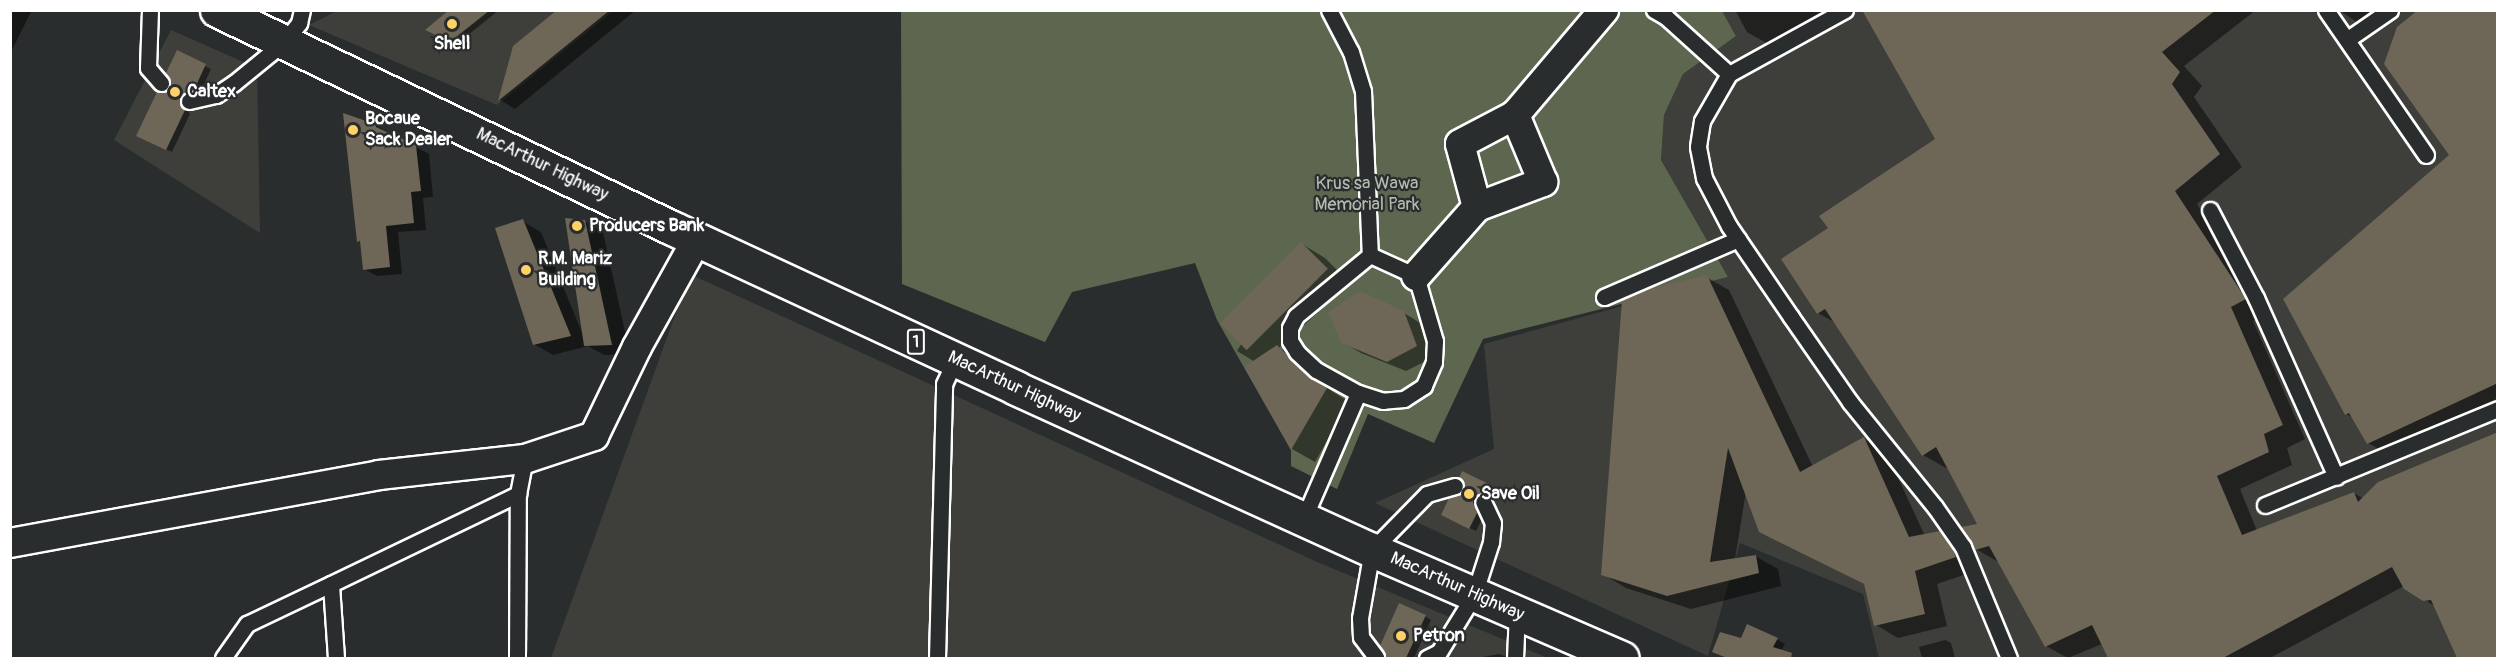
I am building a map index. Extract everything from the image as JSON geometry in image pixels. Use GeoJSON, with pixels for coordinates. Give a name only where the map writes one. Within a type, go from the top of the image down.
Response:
{"type":"FeatureCollection","features":[{"type":"Feature","properties":{"kind":"highway","name":"MacArthur Highway"},"geometry":{"type":"LineString","coordinates":[[217,10],[955,360],[1372,550],[1622,658]]}},
{"type":"Feature","properties":{"kind":"street"},"geometry":{"type":"LineString","coordinates":[[1477,207],[1460,144],[1515,115],[1604,10]]}},
{"type":"Feature","properties":{"kind":"street"},"geometry":{"type":"LineString","coordinates":[[1416,276],[1477,207],[1543,182],[1515,115]]}},
{"type":"Feature","properties":{"kind":"street"},"geometry":{"type":"LineString","coordinates":[[10,543],[379,475],[525,459],[594,436],[637,347],[697,239]]}},
{"type":"Feature","properties":{"kind":"lane"},"geometry":{"type":"LineString","coordinates":[[150,10],[148,68],[161,83]]}},
{"type":"Feature","properties":{"kind":"lane"},"geometry":{"type":"LineString","coordinates":[[189,101],[216,95],[283,43],[299,23],[302,10]]}},
{"type":"Feature","properties":{"kind":"lane"},"geometry":{"type":"LineString","coordinates":[[1329,10],[1351,52],[1363,91],[1370,255]]}},
{"type":"Feature","properties":{"kind":"lane"},"geometry":{"type":"LineString","coordinates":[[1654,10],[1666,17],[1729,74]]}},
{"type":"Feature","properties":{"kind":"lane"},"geometry":{"type":"LineString","coordinates":[[1845,10],[1729,74],[1702,121],[1698,147],[1704,178],[1738,239],[1850,402],[1935,507],[1963,547],[2009,658]]}},
{"type":"Feature","properties":{"kind":"lane"},"geometry":{"type":"LineString","coordinates":[[2326,10],[2426,155]]}},
{"type":"Feature","properties":{"kind":"lane"},"geometry":{"type":"LineString","coordinates":[[2348,39],[2390,10]]}},
{"type":"Feature","properties":{"kind":"lane"},"geometry":{"type":"LineString","coordinates":[[2210,210],[2256,298],[2336,477]]}},
{"type":"Feature","properties":{"kind":"lane"},"geometry":{"type":"LineString","coordinates":[[1604,297],[1738,239]]}},
{"type":"Feature","properties":{"kind":"lane"},"geometry":{"type":"LineString","coordinates":[[1370,255],[1416,276],[1435,341],[1434,362],[1424,386],[1404,399],[1383,401],[1358,393],[1316,370],[1297,352],[1290,341],[1290,328],[1296,316],[1370,255]]}},
{"type":"Feature","properties":{"kind":"lane"},"geometry":{"type":"LineString","coordinates":[[937,658],[944,384],[955,360]]}},
{"type":"Feature","properties":{"kind":"lane"},"geometry":{"type":"LineString","coordinates":[[1304,518],[1358,393]]}},
{"type":"Feature","properties":{"kind":"lane"},"geometry":{"type":"LineString","coordinates":[[2265,505],[2498,409]]}},
{"type":"Feature","properties":{"kind":"lane"},"geometry":{"type":"LineString","coordinates":[[517,658],[518,494],[525,459]]}},
{"type":"Feature","properties":{"kind":"lane"},"geometry":{"type":"LineString","coordinates":[[1376,657],[1361,637],[1360,618],[1372,550],[1427,494],[1455,486]]}},
{"type":"Feature","properties":{"kind":"lane"},"geometry":{"type":"LineString","coordinates":[[223,658],[247,624],[518,494]]}},
{"type":"Feature","properties":{"kind":"lane"},"geometry":{"type":"LineString","coordinates":[[1427,658],[1439,652],[1474,595],[1491,542],[1493,523],[1483,502]]}},
{"type":"Feature","properties":{"kind":"lane"},"geometry":{"type":"LineString","coordinates":[[331,584],[336,658]]}},
{"type":"Feature","properties":{"kind":"lane"},"geometry":{"type":"LineString","coordinates":[[1515,658],[1517,613]]}},
{"type":"Feature","properties":{"kind":"shaded area"},"geometry":{"type":"Polygon","coordinates":[[[337,11],[613,11],[497,105],[309,25],[337,11]]]}},
{"type":"Feature","properties":{"kind":"shaded area"},"geometry":{"type":"Polygon","coordinates":[[[1722,11],[2497,11],[2497,658],[1879,658],[1863,594],[1740,543],[1708,656],[1375,503],[1494,449],[1484,344],[1728,277],[1661,160],[1664,115],[1683,74],[1736,36],[1722,11]]]}},
{"type":"Feature","properties":{"kind":"shaded area"},"geometry":{"type":"Polygon","coordinates":[[[171,30],[257,68],[260,233],[114,140],[171,30]]]}},
{"type":"Feature","properties":{"kind":"shaded area"},"geometry":{"type":"Polygon","coordinates":[[[690,274],[1315,561],[1548,658],[551,658],[690,274]]]}},
{"type":"Feature","properties":{"kind":"green space","name":"Krus sa Wawa Memorial Park"},"geometry":{"type":"Polygon","coordinates":[[[901,11],[1722,11],[1736,36],[1683,74],[1664,115],[1661,160],[1728,277],[1483,339],[1434,443],[1368,414],[1337,489],[1291,466],[1291,450],[1217,320],[1195,263],[1072,292],[1045,342],[902,284],[901,11]]]}},
{"type":"Feature","properties":{"kind":"building","name":"Shell"},"geometry":{"type":"Polygon","coordinates":[[[449,10],[490,10],[450,42],[425,30],[449,10]]]}},
{"type":"Feature","properties":{"kind":"building"},"geometry":{"type":"Polygon","coordinates":[[[557,10],[610,10],[498,101],[513,46],[557,10]]]}},
{"type":"Feature","properties":{"kind":"building"},"geometry":{"type":"Polygon","coordinates":[[[1862,10],[2216,10],[2162,52],[2180,72],[2172,84],[2220,154],[2175,191],[2246,299],[2231,307],[2283,425],[2264,434],[2269,452],[2217,476],[2242,535],[2354,492],[2358,502],[2378,482],[2498,432],[2498,658],[2457,658],[2431,600],[2423,601],[2404,589],[2392,567],[2223,658],[2108,658],[2092,625],[2045,647],[1989,546],[1975,550],[1961,527],[1977,524],[1936,447],[1922,456],[1825,309],[1817,314],[1781,259],[1828,228],[1819,216],[1935,139],[1862,10]]]}},
{"type":"Feature","properties":{"kind":"building"},"geometry":{"type":"Polygon","coordinates":[[[2418,10],[2498,10],[2498,383],[2367,444],[2349,413],[2345,415],[2283,299],[2449,155],[2384,64],[2397,27],[2418,10]]]}},
{"type":"Feature","properties":{"kind":"building","name":"Caltex"},"geometry":{"type":"Polygon","coordinates":[[[177,50],[206,64],[194,90],[183,93],[180,98],[180,104],[185,110],[166,150],[136,136],[157,92],[163,92],[170,87],[166,73],[177,50]]]}},
{"type":"Feature","properties":{"kind":"building"},"geometry":{"type":"Polygon","coordinates":[[[343,113],[375,124],[376,127],[416,145],[421,191],[411,192],[414,223],[386,226],[390,267],[363,270],[360,241],[357,242],[343,113]]]}},
{"type":"Feature","properties":{"kind":"building"},"geometry":{"type":"Polygon","coordinates":[[[565,218],[585,220],[612,345],[584,346],[565,218]]]}},
{"type":"Feature","properties":{"kind":"building"},"geometry":{"type":"Polygon","coordinates":[[[523,219],[571,336],[533,345],[495,228],[523,219]]]}},
{"type":"Feature","properties":{"kind":"building"},"geometry":{"type":"Polygon","coordinates":[[[1301,242],[1328,269],[1247,350],[1220,323],[1301,242]]]}},
{"type":"Feature","properties":{"kind":"building"},"geometry":{"type":"Polygon","coordinates":[[[1707,275],[1800,472],[1864,437],[1909,537],[1940,531],[1954,552],[1956,557],[1915,571],[1925,614],[1874,626],[1864,584],[1759,532],[1728,448],[1710,562],[1756,555],[1759,573],[1667,596],[1601,575],[1622,300],[1644,290],[1707,275]]]}},
{"type":"Feature","properties":{"kind":"building"},"geometry":{"type":"Polygon","coordinates":[[[1360,291],[1404,311],[1417,346],[1387,362],[1341,343],[1328,312],[1360,291]]]}},
{"type":"Feature","properties":{"kind":"building"},"geometry":{"type":"Polygon","coordinates":[[[1277,345],[1309,377],[1327,388],[1291,450],[1244,367],[1277,345]]]}},
{"type":"Feature","properties":{"kind":"building","name":"Save Oil"},"geometry":{"type":"Polygon","coordinates":[[[1462,471],[1491,485],[1487,493],[1479,493],[1475,497],[1473,502],[1477,513],[1469,529],[1441,515],[1449,498],[1458,495],[1464,489],[1464,483],[1459,478],[1462,471]]]}},
{"type":"Feature","properties":{"kind":"building","name":"Petron"},"geometry":{"type":"Polygon","coordinates":[[[1399,603],[1426,615],[1406,658],[1385,658],[1380,646],[1399,603]]]}},
{"type":"Feature","properties":{"kind":"building"},"geometry":{"type":"Polygon","coordinates":[[[1747,624],[1778,638],[1773,647],[1792,653],[1791,658],[1727,658],[1712,652],[1720,632],[1741,638],[1747,624]]]}},
{"type":"Feature","properties":{"kind":"place","name":"Shell"},"geometry":{"type":"Point","coordinates":[452,24]}},
{"type":"Feature","properties":{"kind":"place","name":"Caltex"},"geometry":{"type":"Point","coordinates":[175,92]}},
{"type":"Feature","properties":{"kind":"place","name":"Bocaue Sack Dealer"},"geometry":{"type":"Point","coordinates":[353,130]}},
{"type":"Feature","properties":{"kind":"place","name":"Producers Bank"},"geometry":{"type":"Point","coordinates":[577,226]}},
{"type":"Feature","properties":{"kind":"place","name":"R.M. Mariz Building"},"geometry":{"type":"Point","coordinates":[526,270]}},
{"type":"Feature","properties":{"kind":"place","name":"Save Oil"},"geometry":{"type":"Point","coordinates":[1469,494]}},
{"type":"Feature","properties":{"kind":"place","name":"Petron"},"geometry":{"type":"Point","coordinates":[1401,636]}}]}
